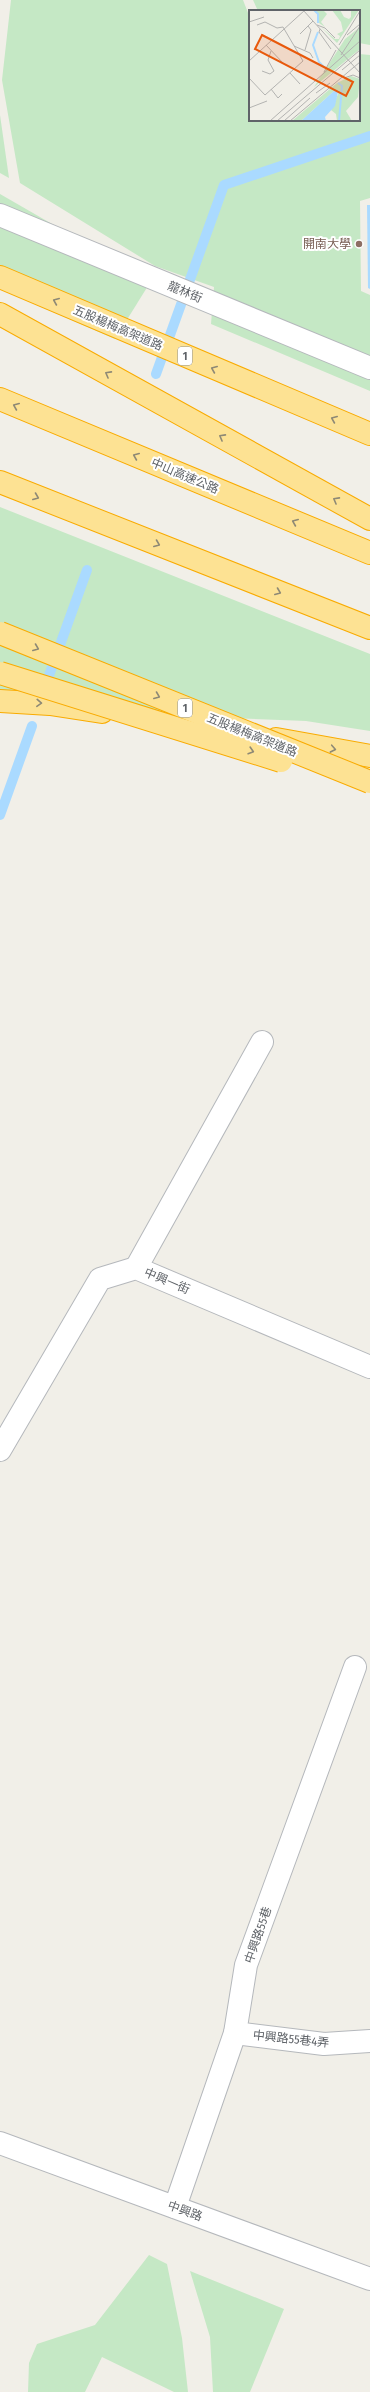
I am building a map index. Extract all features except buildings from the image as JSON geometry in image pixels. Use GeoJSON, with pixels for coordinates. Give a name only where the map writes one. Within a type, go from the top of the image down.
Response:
{"type":"FeatureCollection","features":[{"type":"Feature","properties":{"kind":"highway","name":"五股楊梅高架道路"},"geometry":{"type":"LineString","coordinates":[[0,277],[370,434]]}},
{"type":"Feature","properties":{"kind":"highway"},"geometry":{"type":"LineString","coordinates":[[0,314],[370,519]]}},
{"type":"Feature","properties":{"kind":"highway","name":"中山高速公路"},"geometry":{"type":"LineString","coordinates":[[0,399],[370,553]]}},
{"type":"Feature","properties":{"kind":"highway"},"geometry":{"type":"LineString","coordinates":[[0,482],[370,628]]}},
{"type":"Feature","properties":{"kind":"highway","name":"五股楊梅高架道路"},"geometry":{"type":"LineString","coordinates":[[0,633],[370,782]]}},
{"type":"Feature","properties":{"kind":"highway"},"geometry":{"type":"LineString","coordinates":[[0,673],[370,788]]}},
{"type":"Feature","properties":{"kind":"highway"},"geometry":{"type":"LineString","coordinates":[[0,701],[50,704],[317,746],[370,756]]}},
{"type":"Feature","properties":{"kind":"street","name":"龍林街"},"geometry":{"type":"LineString","coordinates":[[0,215],[370,368]]}},
{"type":"Feature","properties":{"kind":"street"},"geometry":{"type":"LineString","coordinates":[[136,1268],[262,1042]]}},
{"type":"Feature","properties":{"kind":"street","name":"中興一街"},"geometry":{"type":"LineString","coordinates":[[0,1450],[100,1279],[136,1268],[370,1368]]}},
{"type":"Feature","properties":{"kind":"street","name":"中興路55巷"},"geometry":{"type":"LineString","coordinates":[[175,2207],[235,2033],[246,1965],[355,1668]]}},
{"type":"Feature","properties":{"kind":"street","name":"中興路55巷4弄"},"geometry":{"type":"LineString","coordinates":[[235,2033],[324,2044],[370,2041]]}},
{"type":"Feature","properties":{"kind":"street","name":"中興路"},"geometry":{"type":"LineString","coordinates":[[0,2143],[370,2279]]}},
{"type":"Feature","properties":{"kind":"green space"},"geometry":{"type":"Polygon","coordinates":[[[11,0],[243,0],[249,15],[249,121],[360,121],[360,54],[370,55],[370,198],[360,201],[361,291],[370,295],[370,391],[211,324],[214,287],[155,266],[20,183],[2,80],[11,0]]]}},
{"type":"Feature","properties":{"kind":"green space"},"geometry":{"type":"Polygon","coordinates":[[[253,0],[370,0],[370,45],[360,43],[360,10],[258,10],[253,0]]]}},
{"type":"Feature","properties":{"kind":"green space"},"geometry":{"type":"Polygon","coordinates":[[[0,115],[9,178],[0,173],[0,115]]]}},
{"type":"Feature","properties":{"kind":"green space"},"geometry":{"type":"Polygon","coordinates":[[[0,194],[151,281],[115,339],[37,305],[0,277],[0,194]]]}},
{"type":"Feature","properties":{"kind":"green space"},"geometry":{"type":"Polygon","coordinates":[[[0,507],[370,654],[370,731],[306,721],[0,709],[0,507]]]}},
{"type":"Feature","properties":{"kind":"green space"},"geometry":{"type":"Polygon","coordinates":[[[149,2255],[167,2264],[182,2338],[188,2392],[174,2392],[102,2357],[85,2392],[28,2392],[29,2363],[37,2344],[95,2325],[149,2255]]]}},
{"type":"Feature","properties":{"kind":"green space"},"geometry":{"type":"Polygon","coordinates":[[[190,2271],[284,2309],[250,2392],[213,2392],[210,2337],[190,2271]]]}},
{"type":"Feature","properties":{"kind":"water"},"geometry":{"type":"Polygon","coordinates":[[[367,205],[370,205],[370,289],[368,288],[367,205]]]}},
{"type":"Feature","properties":{"kind":"waterway"},"geometry":{"type":"LineString","coordinates":[[156,374],[224,185],[370,136]]}},
{"type":"Feature","properties":{"kind":"waterway"},"geometry":{"type":"LineString","coordinates":[[47,681],[87,570]]}},
{"type":"Feature","properties":{"kind":"waterway"},"geometry":{"type":"LineString","coordinates":[[0,815],[32,726]]}},
{"type":"Feature","properties":{"kind":"place","name":"開南大學"},"geometry":{"type":"Point","coordinates":[359,244]}}]}
